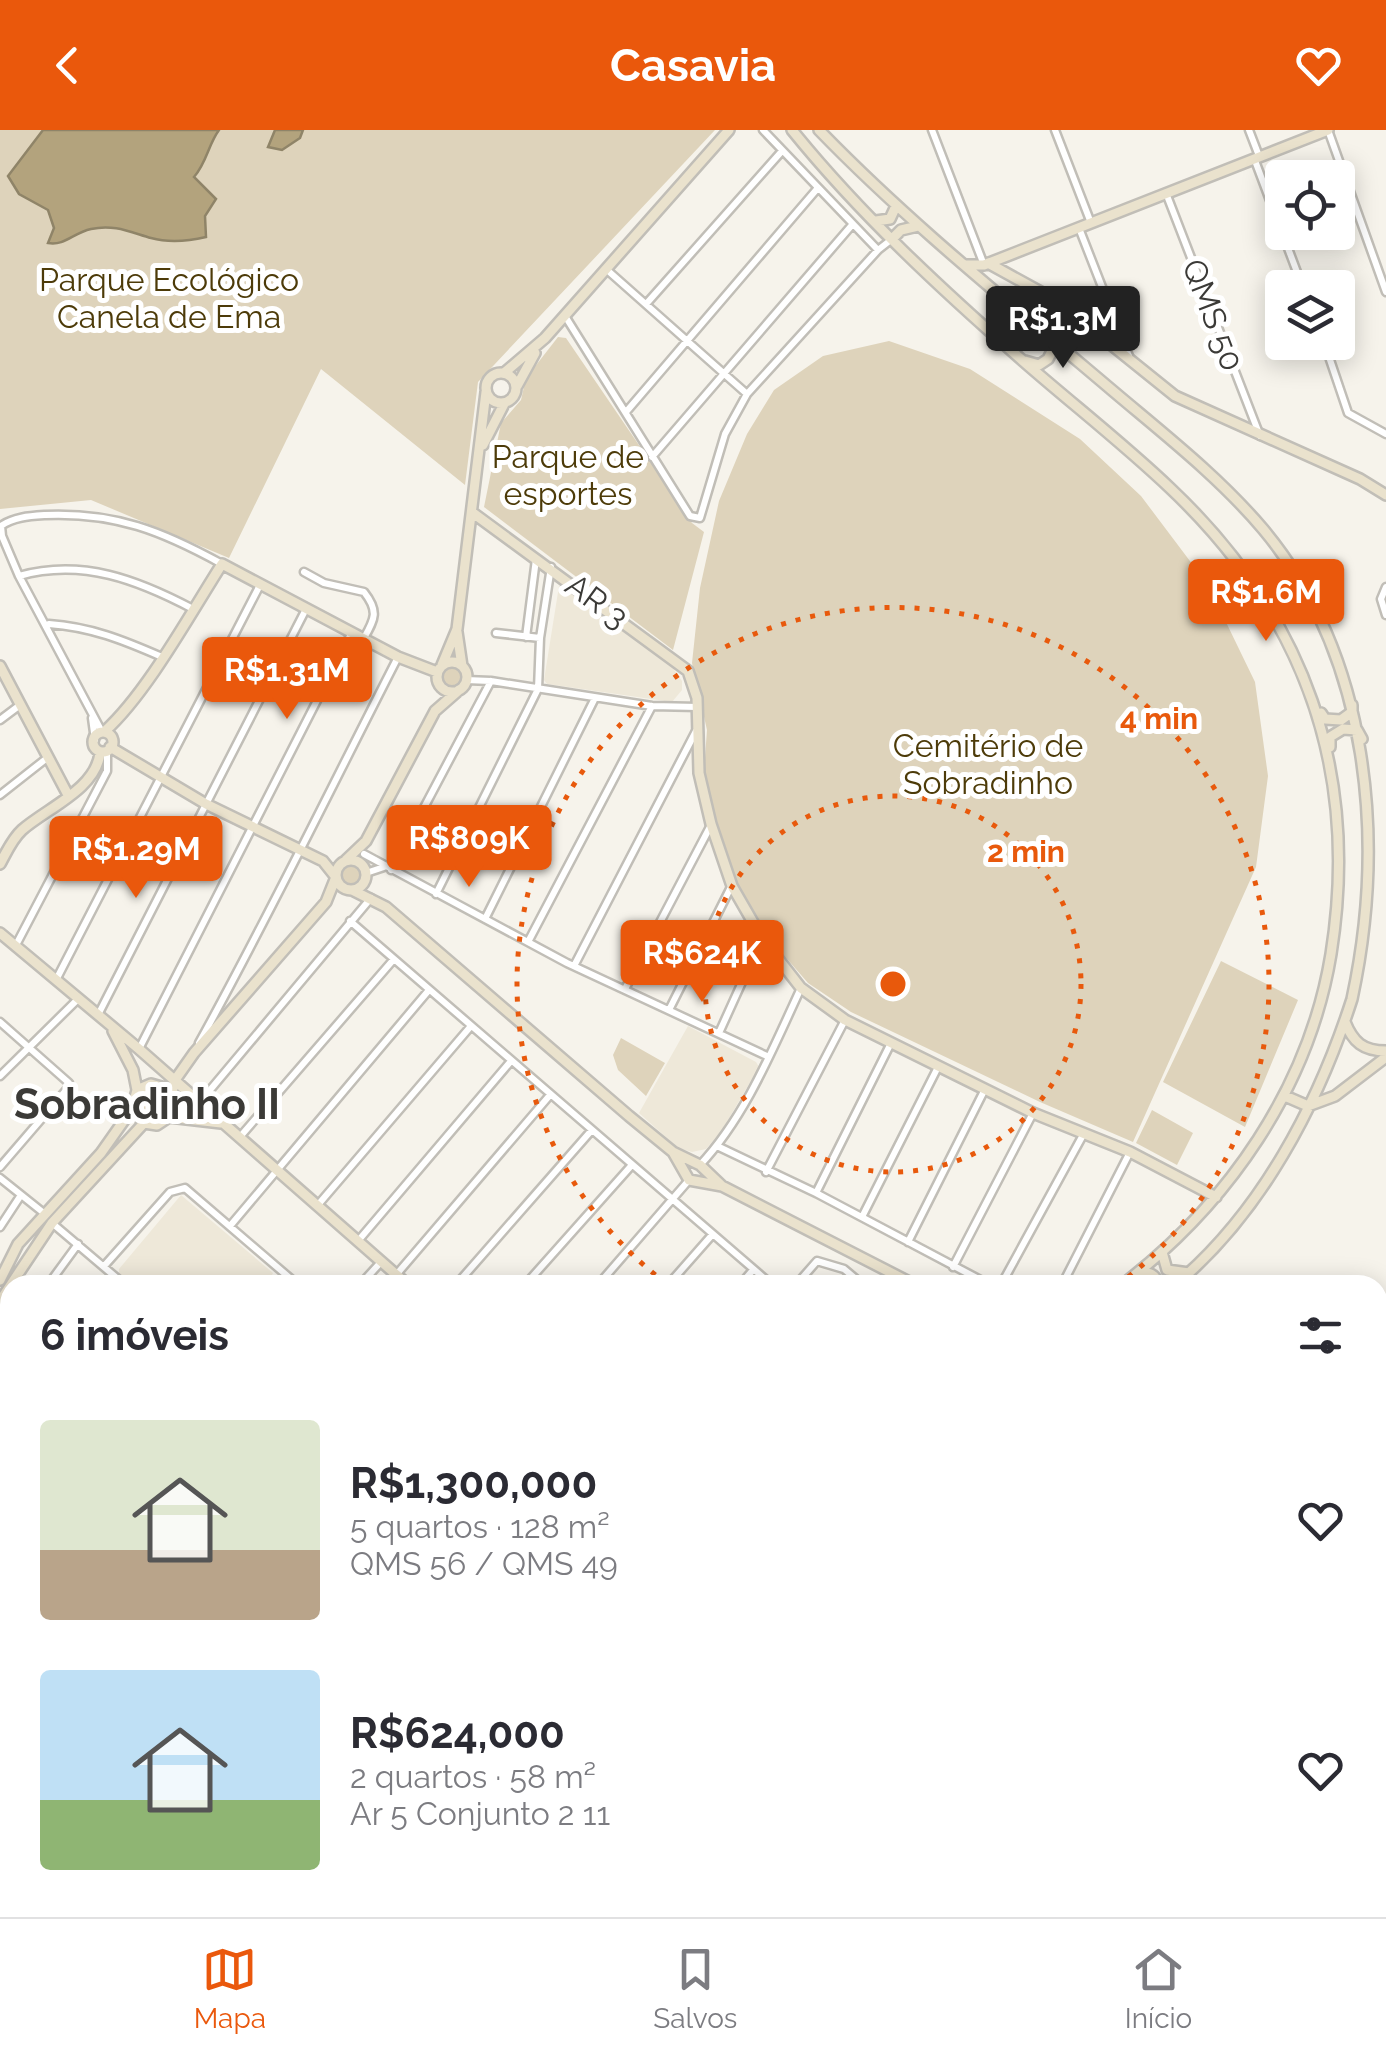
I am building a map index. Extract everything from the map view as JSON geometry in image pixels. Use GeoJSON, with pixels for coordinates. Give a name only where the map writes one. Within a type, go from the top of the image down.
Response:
{"type":"FeatureCollection","features":[{"type":"Feature","properties":{"kind":"street"},"geometry":{"type":"LineString","coordinates":[[435,711],[438,672],[456,629],[490,377],[504,373],[545,338],[729,130]]}},
{"type":"Feature","properties":{"kind":"street"},"geometry":{"type":"LineString","coordinates":[[763,130],[878,250]]}},
{"type":"Feature","properties":{"kind":"street"},"geometry":{"type":"LineString","coordinates":[[792,130],[892,239],[1022,360],[1172,490],[1237,561],[1276,620],[1325,719],[1341,720],[1352,712],[1352,692]]}},
{"type":"Feature","properties":{"kind":"street"},"geometry":{"type":"LineString","coordinates":[[819,130],[918,226],[1202,466],[1264,531],[1320,615],[1352,692],[1366,746],[1376,823],[1362,971],[1345,1022],[1308,1106],[1253,1200],[1188,1274],[1167,1270],[1162,1252]]}},
{"type":"Feature","properties":{"kind":"street"},"geometry":{"type":"LineString","coordinates":[[932,130],[986,264],[987,284]]}},
{"type":"Feature","properties":{"kind":"street"},"geometry":{"type":"LineString","coordinates":[[1054,130],[1091,223]]}},
{"type":"Feature","properties":{"kind":"street"},"geometry":{"type":"LineString","coordinates":[[1248,130],[1297,270]]}},
{"type":"Feature","properties":{"kind":"street"},"geometry":{"type":"LineString","coordinates":[[966,266],[986,264],[1328,130],[1386,292]]}},
{"type":"Feature","properties":{"kind":"street"},"geometry":{"type":"LineString","coordinates":[[647,303],[782,151]]}},
{"type":"Feature","properties":{"kind":"street"},"geometry":{"type":"LineString","coordinates":[[626,412],[817,189]]}},
{"type":"Feature","properties":{"kind":"street","name":"QMS 50"},"geometry":{"type":"LineString","coordinates":[[1166,193],[1260,437]]}},
{"type":"Feature","properties":{"kind":"street"},"geometry":{"type":"LineString","coordinates":[[876,221],[890,219],[896,206]]}},
{"type":"Feature","properties":{"kind":"street"},"geometry":{"type":"LineString","coordinates":[[652,456],[852,224]]}},
{"type":"Feature","properties":{"kind":"street"},"geometry":{"type":"LineString","coordinates":[[566,316],[690,516],[700,518],[725,434],[748,394],[878,250],[901,230],[918,226]]}},
{"type":"Feature","properties":{"kind":"street"},"geometry":{"type":"LineString","coordinates":[[1079,228],[1129,357]]}},
{"type":"Feature","properties":{"kind":"street"},"geometry":{"type":"LineString","coordinates":[[986,264],[1057,301],[1176,396],[1360,479],[1386,495]]}},
{"type":"Feature","properties":{"kind":"street"},"geometry":{"type":"LineString","coordinates":[[606,269],[748,394]]}},
{"type":"Feature","properties":{"kind":"street"},"geometry":{"type":"LineString","coordinates":[[1022,360],[1038,365],[1048,359],[1053,349],[1045,333]]}},
{"type":"Feature","properties":{"kind":"street"},"geometry":{"type":"LineString","coordinates":[[480,452],[545,338]]}},
{"type":"Feature","properties":{"kind":"street"},"geometry":{"type":"LineString","coordinates":[[1330,360],[1348,414],[1386,434]]}},
{"type":"Feature","properties":{"kind":"street"},"geometry":{"type":"LineString","coordinates":[[504,373],[516,386]]}},
{"type":"Feature","properties":{"kind":"street"},"geometry":{"type":"LineString","coordinates":[[486,392],[496,403],[504,404]]}},
{"type":"Feature","properties":{"kind":"street","name":"AR 3"},"geometry":{"type":"LineString","coordinates":[[473,513],[688,672],[698,707]]}},
{"type":"Feature","properties":{"kind":"street"},"geometry":{"type":"LineString","coordinates":[[16,945],[107,771],[104,742],[48,624],[19,576],[1,530],[4,522],[31,516],[101,515],[186,544],[398,657],[438,672],[448,691],[459,690]]}},
{"type":"Feature","properties":{"kind":"street"},"geometry":{"type":"LineString","coordinates":[[526,637],[536,558]]}},
{"type":"Feature","properties":{"kind":"street"},"geometry":{"type":"LineString","coordinates":[[0,864],[19,832],[96,770],[104,742],[116,721],[222,564]]}},
{"type":"Feature","properties":{"kind":"street"},"geometry":{"type":"LineString","coordinates":[[436,894],[538,689],[540,638],[550,567]]}},
{"type":"Feature","properties":{"kind":"street"},"geometry":{"type":"LineString","coordinates":[[19,576],[53,568],[91,570],[122,577],[193,609]]}},
{"type":"Feature","properties":{"kind":"street"},"geometry":{"type":"LineString","coordinates":[[304,572],[324,583],[364,592],[376,618],[364,638]]}},
{"type":"Feature","properties":{"kind":"street"},"geometry":{"type":"LineString","coordinates":[[56,980],[260,585]]}},
{"type":"Feature","properties":{"kind":"street"},"geometry":{"type":"LineString","coordinates":[[1386,586],[1381,599],[1386,615]]}},
{"type":"Feature","properties":{"kind":"street"},"geometry":{"type":"LineString","coordinates":[[97,1016],[306,609]]}},
{"type":"Feature","properties":{"kind":"street"},"geometry":{"type":"LineString","coordinates":[[48,624],[110,634],[162,657]]}},
{"type":"Feature","properties":{"kind":"street"},"geometry":{"type":"LineString","coordinates":[[456,629],[466,680]]}},
{"type":"Feature","properties":{"kind":"street"},"geometry":{"type":"LineString","coordinates":[[133,1070],[139,1048],[352,632]]}},
{"type":"Feature","properties":{"kind":"street"},"geometry":{"type":"LineString","coordinates":[[496,633],[540,638]]}},
{"type":"Feature","properties":{"kind":"street"},"geometry":{"type":"LineString","coordinates":[[194,1053],[261,930],[398,657]]}},
{"type":"Feature","properties":{"kind":"street"},"geometry":{"type":"LineString","coordinates":[[438,672],[454,662],[462,666]]}},
{"type":"Feature","properties":{"kind":"street"},"geometry":{"type":"LineString","coordinates":[[0,666],[68,795]]}},
{"type":"Feature","properties":{"kind":"street"},"geometry":{"type":"LineString","coordinates":[[466,680],[652,706],[698,707],[699,773],[732,886],[762,938],[801,988],[844,1020],[1032,1113],[1130,1152],[1216,1198]]}},
{"type":"Feature","properties":{"kind":"street"},"geometry":{"type":"LineString","coordinates":[[326,902],[360,888],[366,842],[435,711],[466,680]]}},
{"type":"Feature","properties":{"kind":"street"},"geometry":{"type":"LineString","coordinates":[[388,868],[491,681]]}},
{"type":"Feature","properties":{"kind":"street"},"geometry":{"type":"LineString","coordinates":[[484,919],[595,698]]}},
{"type":"Feature","properties":{"kind":"street"},"geometry":{"type":"LineString","coordinates":[[0,720],[20,705]]}},
{"type":"Feature","properties":{"kind":"street"},"geometry":{"type":"LineString","coordinates":[[528,942],[652,706]]}},
{"type":"Feature","properties":{"kind":"street"},"geometry":{"type":"LineString","coordinates":[[1135,1275],[1216,1198],[1285,1096],[1306,1046],[1328,975],[1340,897],[1339,817],[1316,706]]}},
{"type":"Feature","properties":{"kind":"street"},"geometry":{"type":"LineString","coordinates":[[1329,759],[1330,737],[1343,729],[1357,730],[1366,746]]}},
{"type":"Feature","properties":{"kind":"street"},"geometry":{"type":"LineString","coordinates":[[574,966],[696,730]]}},
{"type":"Feature","properties":{"kind":"street"},"geometry":{"type":"LineString","coordinates":[[104,742],[206,804],[325,862],[339,885],[386,907],[673,1152],[699,1165],[722,1186]]}},
{"type":"Feature","properties":{"kind":"street"},"geometry":{"type":"LineString","coordinates":[[0,795],[47,758]]}},
{"type":"Feature","properties":{"kind":"street"},"geometry":{"type":"LineString","coordinates":[[625,989],[712,824]]}},
{"type":"Feature","properties":{"kind":"street"},"geometry":{"type":"LineString","coordinates":[[169,1117],[174,1080],[326,902],[345,861],[366,842]]}},
{"type":"Feature","properties":{"kind":"street"},"geometry":{"type":"LineString","coordinates":[[364,854],[574,966],[769,1057]]}},
{"type":"Feature","properties":{"kind":"street"},"geometry":{"type":"LineString","coordinates":[[325,862],[356,860],[386,907]]}},
{"type":"Feature","properties":{"kind":"street"},"geometry":{"type":"LineString","coordinates":[[365,871],[388,868]]}},
{"type":"Feature","properties":{"kind":"street"},"geometry":{"type":"LineString","coordinates":[[669,1010],[732,886]]}},
{"type":"Feature","properties":{"kind":"street"},"geometry":{"type":"LineString","coordinates":[[199,1103],[371,898]]}},
{"type":"Feature","properties":{"kind":"street"},"geometry":{"type":"LineString","coordinates":[[350,921],[759,1275]]}},
{"type":"Feature","properties":{"kind":"street"},"geometry":{"type":"LineString","coordinates":[[0,933],[139,1048],[396,1275],[550,1094]]}},
{"type":"Feature","properties":{"kind":"street"},"geometry":{"type":"LineString","coordinates":[[719,1034],[762,938]]}},
{"type":"Feature","properties":{"kind":"street"},"geometry":{"type":"LineString","coordinates":[[239,1138],[394,959]]}},
{"type":"Feature","properties":{"kind":"street"},"geometry":{"type":"LineString","coordinates":[[607,1275],[718,1146],[769,1057],[801,988]]}},
{"type":"Feature","properties":{"kind":"street"},"geometry":{"type":"LineString","coordinates":[[230,1226],[430,990]]}},
{"type":"Feature","properties":{"kind":"street"},"geometry":{"type":"LineString","coordinates":[[0,1076],[78,999]]}},
{"type":"Feature","properties":{"kind":"street"},"geometry":{"type":"LineString","coordinates":[[766,1172],[844,1020]]}},
{"type":"Feature","properties":{"kind":"street"},"geometry":{"type":"LineString","coordinates":[[0,1022],[69,1083],[0,1167]]}},
{"type":"Feature","properties":{"kind":"street"},"geometry":{"type":"LineString","coordinates":[[1345,1022],[1352,1038],[1364,1048],[1386,1054]]}},
{"type":"Feature","properties":{"kind":"street"},"geometry":{"type":"LineString","coordinates":[[317,1206],[471,1026]]}},
{"type":"Feature","properties":{"kind":"street"},"geometry":{"type":"LineString","coordinates":[[17,1275],[49,1218],[132,1110],[137,1090],[133,1070],[112,1029]]}},
{"type":"Feature","properties":{"kind":"street"},"geometry":{"type":"LineString","coordinates":[[816,1193],[891,1043]]}},
{"type":"Feature","properties":{"kind":"street"},"geometry":{"type":"LineString","coordinates":[[1285,1096],[1308,1106],[1335,1096],[1386,1054]]}},
{"type":"Feature","properties":{"kind":"street"},"geometry":{"type":"LineString","coordinates":[[358,1242],[512,1061]]}},
{"type":"Feature","properties":{"kind":"street"},"geometry":{"type":"LineString","coordinates":[[862,1218],[938,1066]]}},
{"type":"Feature","properties":{"kind":"street"},"geometry":{"type":"LineString","coordinates":[[137,1090],[174,1080]]}},
{"type":"Feature","properties":{"kind":"street"},"geometry":{"type":"LineString","coordinates":[[156,1084],[172,1096]]}},
{"type":"Feature","properties":{"kind":"street"},"geometry":{"type":"LineString","coordinates":[[908,1242],[986,1089]]}},
{"type":"Feature","properties":{"kind":"street"},"geometry":{"type":"LineString","coordinates":[[132,1110],[144,1123],[157,1124],[169,1117],[221,1123]]}},
{"type":"Feature","properties":{"kind":"street"},"geometry":{"type":"LineString","coordinates":[[954,1267],[1032,1113]]}},
{"type":"Feature","properties":{"kind":"street"},"geometry":{"type":"LineString","coordinates":[[2,1275],[18,1244],[144,1123]]}},
{"type":"Feature","properties":{"kind":"street"},"geometry":{"type":"LineString","coordinates":[[465,1275],[591,1131]]}},
{"type":"Feature","properties":{"kind":"street"},"geometry":{"type":"LineString","coordinates":[[1006,1275],[1083,1135]]}},
{"type":"Feature","properties":{"kind":"street"},"geometry":{"type":"LineString","coordinates":[[718,1146],[970,1275]]}},
{"type":"Feature","properties":{"kind":"street"},"geometry":{"type":"LineString","coordinates":[[673,1152],[690,1179],[722,1186],[896,1275]]}},
{"type":"Feature","properties":{"kind":"street"},"geometry":{"type":"LineString","coordinates":[[1067,1275],[1130,1152]]}},
{"type":"Feature","properties":{"kind":"street"},"geometry":{"type":"LineString","coordinates":[[690,1179],[699,1165]]}},
{"type":"Feature","properties":{"kind":"street"},"geometry":{"type":"LineString","coordinates":[[534,1275],[631,1166]]}},
{"type":"Feature","properties":{"kind":"street"},"geometry":{"type":"LineString","coordinates":[[0,1178],[114,1275]]}},
{"type":"Feature","properties":{"kind":"street"},"geometry":{"type":"LineString","coordinates":[[105,1266],[170,1192],[185,1188],[283,1275]]}},
{"type":"Feature","properties":{"kind":"street"},"geometry":{"type":"LineString","coordinates":[[0,1227],[22,1195]]}},
{"type":"Feature","properties":{"kind":"street"},"geometry":{"type":"LineString","coordinates":[[677,1275],[712,1234]]}},
{"type":"Feature","properties":{"kind":"street"},"geometry":{"type":"LineString","coordinates":[[55,1275],[78,1244]]}},
{"type":"Feature","properties":{"kind":"street"},"geometry":{"type":"LineString","coordinates":[[805,1275],[817,1261],[850,1275]]}},
{"type":"Feature","properties":{"kind":"street"},"geometry":{"type":"LineString","coordinates":[[369,1275],[381,1262]]}},
{"type":"Feature","properties":{"kind":"street"},"geometry":{"type":"LineString","coordinates":[[749,1275],[753,1270]]}},
{"type":"Feature","properties":{"kind":"street"},"geometry":{"type":"LineString","coordinates":[[1138,1273],[1153,1275]]}},
{"type":"Feature","properties":{"kind":"shaded area"},"geometry":{"type":"Polygon","coordinates":[[[43,130],[219,130],[194,177],[216,199],[205,216],[206,237],[165,241],[107,227],[48,243],[54,228],[48,210],[19,194],[8,176],[43,130]]]}},
{"type":"Feature","properties":{"kind":"shaded area"},"geometry":{"type":"Polygon","coordinates":[[[275,130],[303,130],[300,138],[282,150],[268,147],[275,130]]]}},
{"type":"Feature","properties":{"kind":"shaded area"},"geometry":{"type":"Polygon","coordinates":[[[565,584],[670,664],[682,681],[682,690],[672,702],[547,684],[544,680],[559,586],[565,584]]]}},
{"type":"Feature","properties":{"kind":"shaded area"},"geometry":{"type":"Polygon","coordinates":[[[688,1026],[759,1067],[721,1132],[706,1149],[692,1152],[678,1148],[639,1113],[688,1026]]]}},
{"type":"Feature","properties":{"kind":"shaded area"},"geometry":{"type":"Polygon","coordinates":[[[181,1195],[273,1273],[120,1275],[119,1269],[181,1195]]]}},
{"type":"Feature","properties":{"kind":"green space","name":"Parque Ecológico Canela de Ema"},"geometry":{"type":"Polygon","coordinates":[[[0,130],[715,130],[478,382],[465,485],[321,369],[229,558],[91,500],[0,509],[0,130]]]}},
{"type":"Feature","properties":{"kind":"green space","name":"Parque de esportes"},"geometry":{"type":"Polygon","coordinates":[[[558,337],[566,338],[692,523],[704,532],[673,650],[484,507],[501,423],[521,400],[526,378],[558,337]]]}},
{"type":"Feature","properties":{"kind":"green space","name":"Cemitério de Sobradinho"},"geometry":{"type":"Polygon","coordinates":[[[889,341],[970,369],[1080,439],[1141,496],[1208,585],[1255,682],[1268,776],[1256,867],[1133,1142],[851,1012],[808,983],[769,938],[737,884],[718,830],[704,771],[707,730],[692,663],[700,588],[719,501],[747,434],[774,390],[823,356],[889,341]]]}},
{"type":"Feature","properties":{"kind":"green space"},"geometry":{"type":"Polygon","coordinates":[[[452,664],[464,676],[452,688],[440,676],[452,664]]]}},
{"type":"Feature","properties":{"kind":"green space"},"geometry":{"type":"Polygon","coordinates":[[[351,863],[363,875],[351,887],[339,875],[351,863]]]}},
{"type":"Feature","properties":{"kind":"green space"},"geometry":{"type":"Polygon","coordinates":[[[1221,961],[1298,1000],[1245,1127],[1163,1082],[1221,961]]]}},
{"type":"Feature","properties":{"kind":"green space"},"geometry":{"type":"Polygon","coordinates":[[[621,1038],[665,1063],[646,1096],[618,1070],[613,1055],[621,1038]]]}},
{"type":"Feature","properties":{"kind":"green space"},"geometry":{"type":"Polygon","coordinates":[[[146,1087],[161,1088],[171,1106],[163,1119],[148,1122],[136,1113],[135,1098],[146,1087]]]}},
{"type":"Feature","properties":{"kind":"green space"},"geometry":{"type":"Polygon","coordinates":[[[1152,1110],[1193,1133],[1177,1165],[1136,1143],[1152,1110]]]}},
{"type":"Feature","properties":{"kind":"district","name":"Sobradinho II"},"geometry":{"type":"Point","coordinates":[147,1104]}}]}
